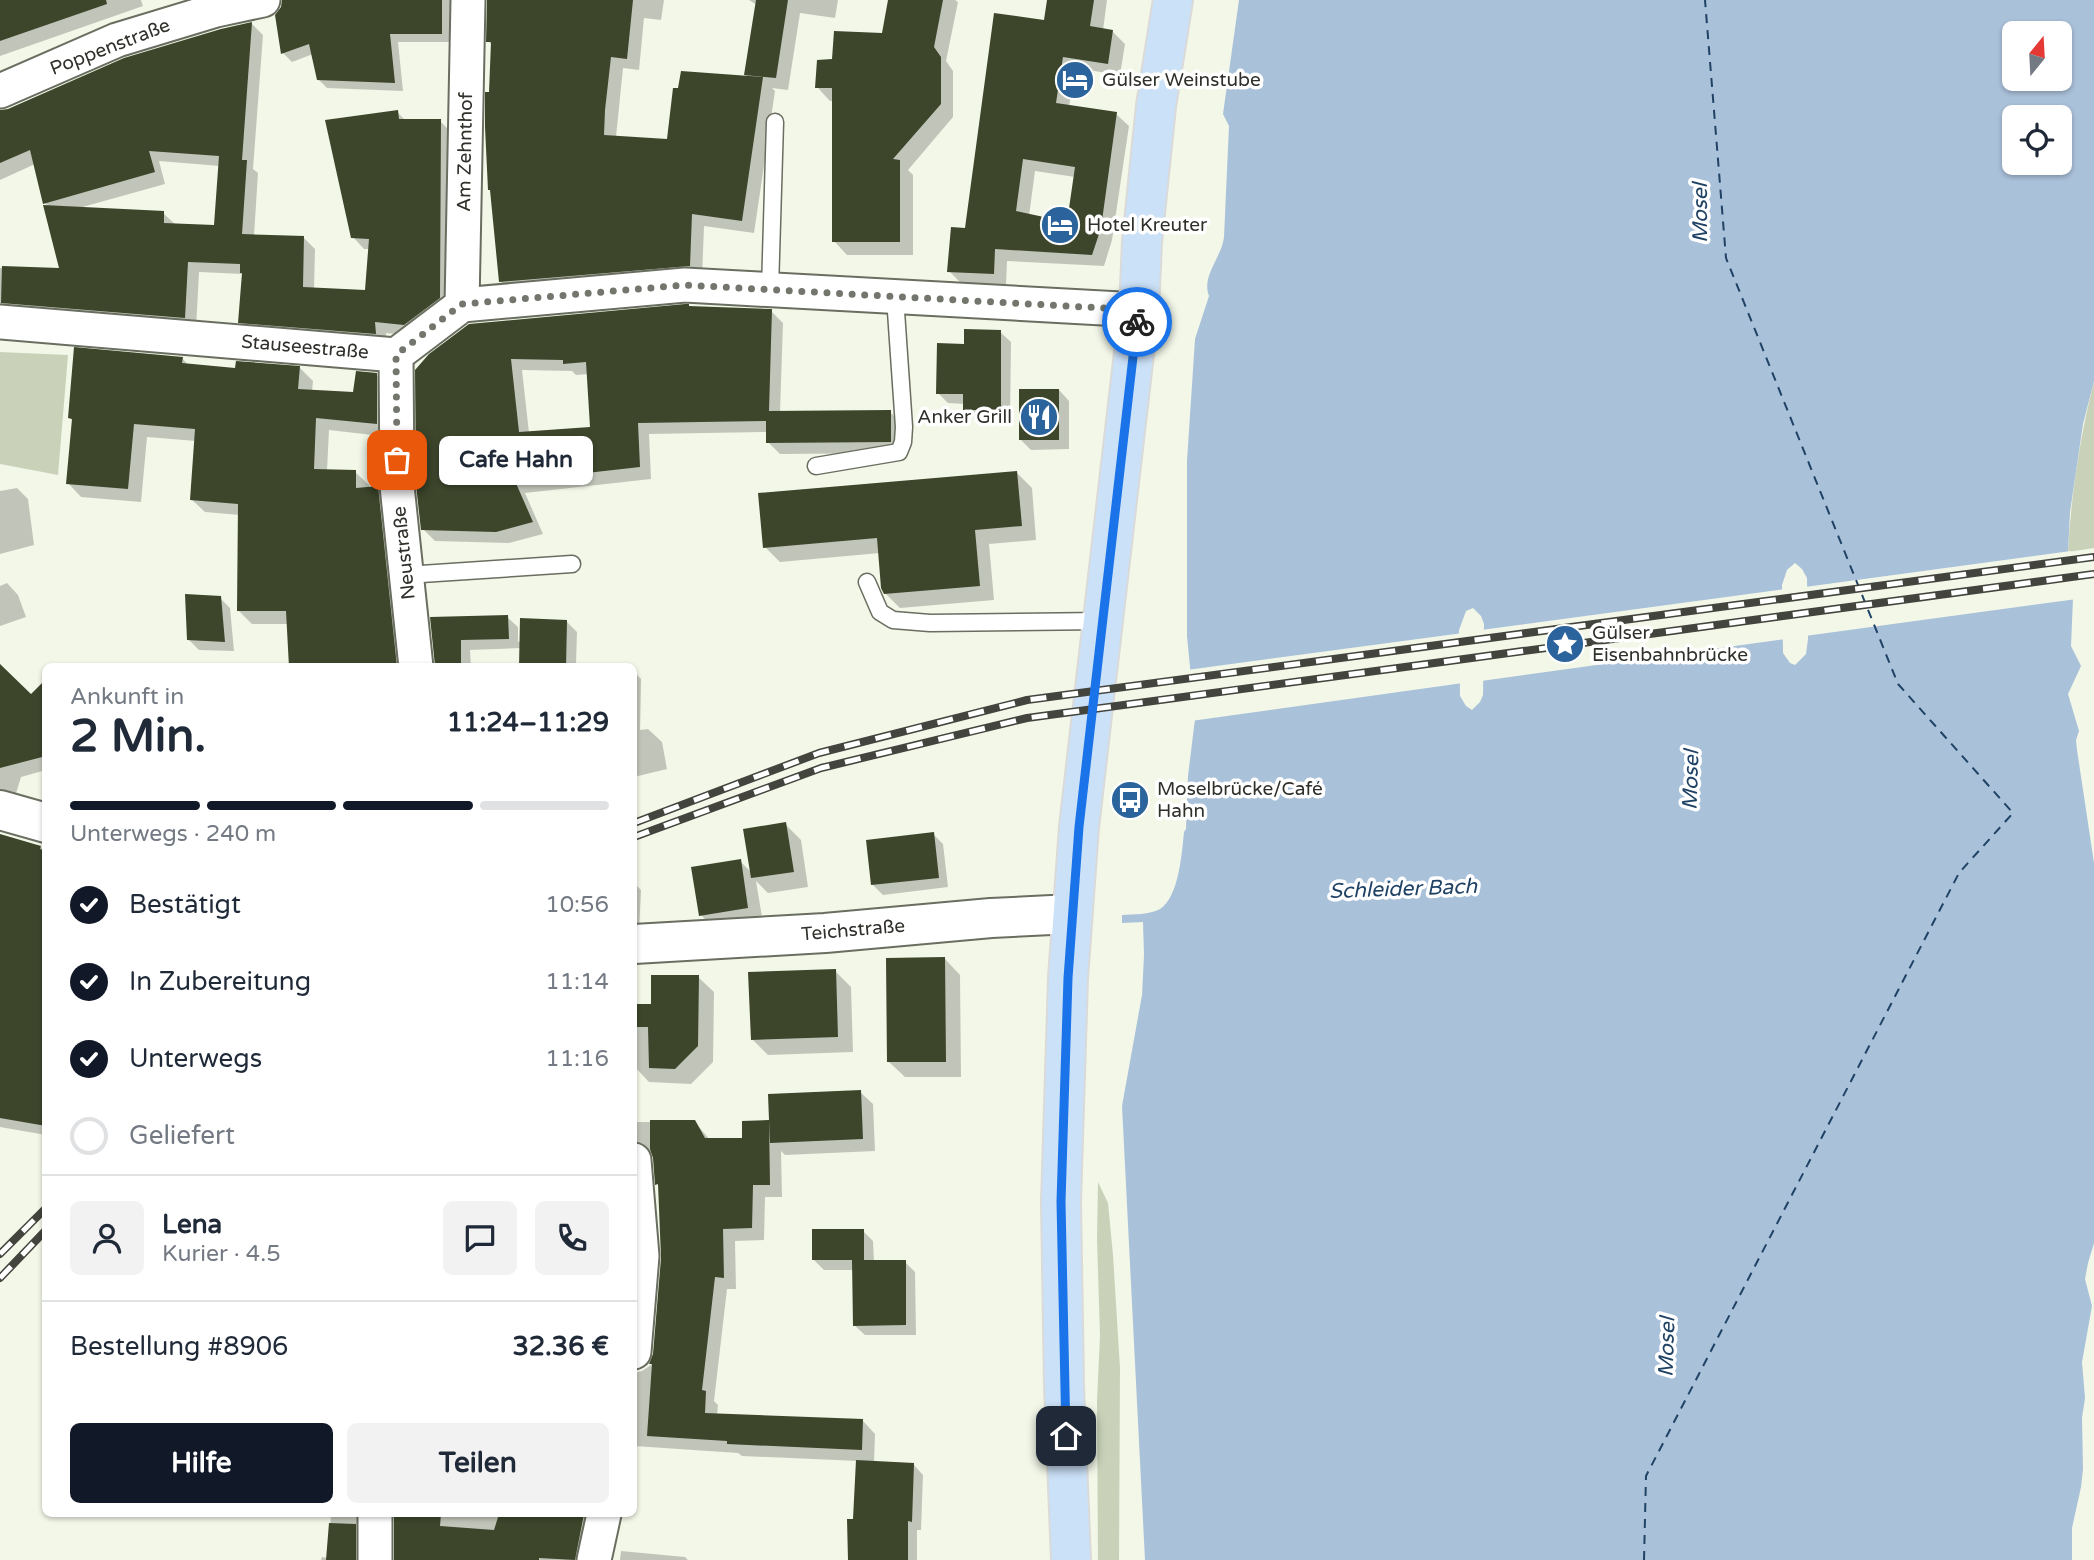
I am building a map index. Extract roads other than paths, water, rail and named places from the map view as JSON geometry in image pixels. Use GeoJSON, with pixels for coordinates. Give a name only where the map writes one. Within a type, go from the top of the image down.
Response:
{"type":"FeatureCollection","features":[{"type":"Feature","properties":{"kind":"main road"},"geometry":{"type":"LineString","coordinates":[[1071,1560],[1064,1386],[1061,1202],[1068,978],[1079,827],[1139,310],[1142,242],[1156,106],[1173,0]]}},
{"type":"Feature","properties":{"kind":"street","name":"Poppenstraße"},"geometry":{"type":"LineString","coordinates":[[0,91],[117,40],[216,9],[263,0]]}},
{"type":"Feature","properties":{"kind":"street","name":"Am Zehnthof"},"geometry":{"type":"LineString","coordinates":[[462,304],[468,0]]}},
{"type":"Feature","properties":{"kind":"street"},"geometry":{"type":"LineString","coordinates":[[462,304],[685,285],[1139,310]]}},
{"type":"Feature","properties":{"kind":"street","name":"Stauseestraße"},"geometry":{"type":"LineString","coordinates":[[0,322],[396,355],[462,304]]}},
{"type":"Feature","properties":{"kind":"street","name":"Neustraße"},"geometry":{"type":"LineString","coordinates":[[396,355],[397,486],[416,663]]}},
{"type":"Feature","properties":{"kind":"street"},"geometry":{"type":"LineString","coordinates":[[0,810],[42,822]]}},
{"type":"Feature","properties":{"kind":"street","name":"Teichstraße"},"geometry":{"type":"LineString","coordinates":[[637,944],[1073,914]]}},
{"type":"Feature","properties":{"kind":"street"},"geometry":{"type":"LineString","coordinates":[[637,1196],[642,1256],[637,1316]]}},
{"type":"Feature","properties":{"kind":"street"},"geometry":{"type":"LineString","coordinates":[[374,1517],[375,1560]]}},
{"type":"Feature","properties":{"kind":"street"},"geometry":{"type":"LineString","coordinates":[[594,1560],[603,1517]]}},
{"type":"Feature","properties":{"kind":"lane"},"geometry":{"type":"LineString","coordinates":[[770,289],[775,122]]}},
{"type":"Feature","properties":{"kind":"lane"},"geometry":{"type":"LineString","coordinates":[[816,466],[899,452],[904,427],[895,297]]}},
{"type":"Feature","properties":{"kind":"lane"},"geometry":{"type":"LineString","coordinates":[[406,575],[572,564]]}},
{"type":"Feature","properties":{"kind":"lane"},"geometry":{"type":"LineString","coordinates":[[867,582],[880,612],[893,620],[930,623],[1103,621]]}},
{"type":"Feature","properties":{"kind":"water"},"geometry":{"type":"Polygon","coordinates":[[[1239,0],[2094,0],[2094,381],[2083,424],[2070,512],[2068,552],[2073,598],[2071,646],[2081,666],[2068,694],[2079,731],[2077,750],[2094,863],[2094,1243],[2085,1279],[2092,1306],[2082,1362],[2085,1398],[2082,1418],[2083,1469],[2072,1528],[2072,1560],[1145,1560],[1122,1106],[1142,995],[1143,922],[1122,923],[1122,915],[1151,912],[1166,903],[1178,874],[1186,829],[1188,776],[1195,719],[1187,636],[1187,461],[1195,339],[1209,296],[1208,281],[1224,237],[1229,126],[1223,114],[1239,0]],[[1795,563],[1787,570],[1782,585],[1783,653],[1790,663],[1795,665],[1806,654],[1808,639],[1807,578],[1795,563]],[[1473,608],[1466,611],[1459,630],[1460,696],[1472,710],[1483,695],[1484,624],[1473,608]]]}},
{"type":"Feature","properties":{"kind":"railway"},"geometry":{"type":"LineString","coordinates":[[637,822],[819,753],[1027,700],[2094,557]]}},
{"type":"Feature","properties":{"kind":"railway"},"geometry":{"type":"LineString","coordinates":[[637,836],[821,768],[1027,718],[2094,574]]}},
{"type":"Feature","properties":{"kind":"railway"},"geometry":{"type":"LineString","coordinates":[[0,1254],[42,1212]]}},
{"type":"Feature","properties":{"kind":"railway"},"geometry":{"type":"LineString","coordinates":[[0,1278],[42,1234]]}},
{"type":"Feature","properties":{"kind":"place","name":"Gülser Weinstube"},"geometry":{"type":"Point","coordinates":[1075,80]}},
{"type":"Feature","properties":{"kind":"place","name":"Hotel Kreuter"},"geometry":{"type":"Point","coordinates":[1060,225]}},
{"type":"Feature","properties":{"kind":"place","name":"Anker Grill"},"geometry":{"type":"Point","coordinates":[1039,417]}},
{"type":"Feature","properties":{"kind":"place","name":"Cafe Hahn"},"geometry":{"type":"Point","coordinates":[397,460]}},
{"type":"Feature","properties":{"kind":"place","name":"Gülser Eisenbahnbrücke"},"geometry":{"type":"Point","coordinates":[1565,644]}},
{"type":"Feature","properties":{"kind":"place","name":"Moselbrücke/Café Hahn"},"geometry":{"type":"Point","coordinates":[1130,800]}},
{"type":"Feature","properties":{"kind":"water label","name":"Mosel"},"geometry":{"type":"Point","coordinates":[1700,213]}},
{"type":"Feature","properties":{"kind":"water label","name":"Mosel"},"geometry":{"type":"Point","coordinates":[1691,780]}},
{"type":"Feature","properties":{"kind":"water label","name":"Schleider Bach"},"geometry":{"type":"Point","coordinates":[1403,889]}},
{"type":"Feature","properties":{"kind":"water label","name":"Mosel"},"geometry":{"type":"Point","coordinates":[1667,1347]}}]}
